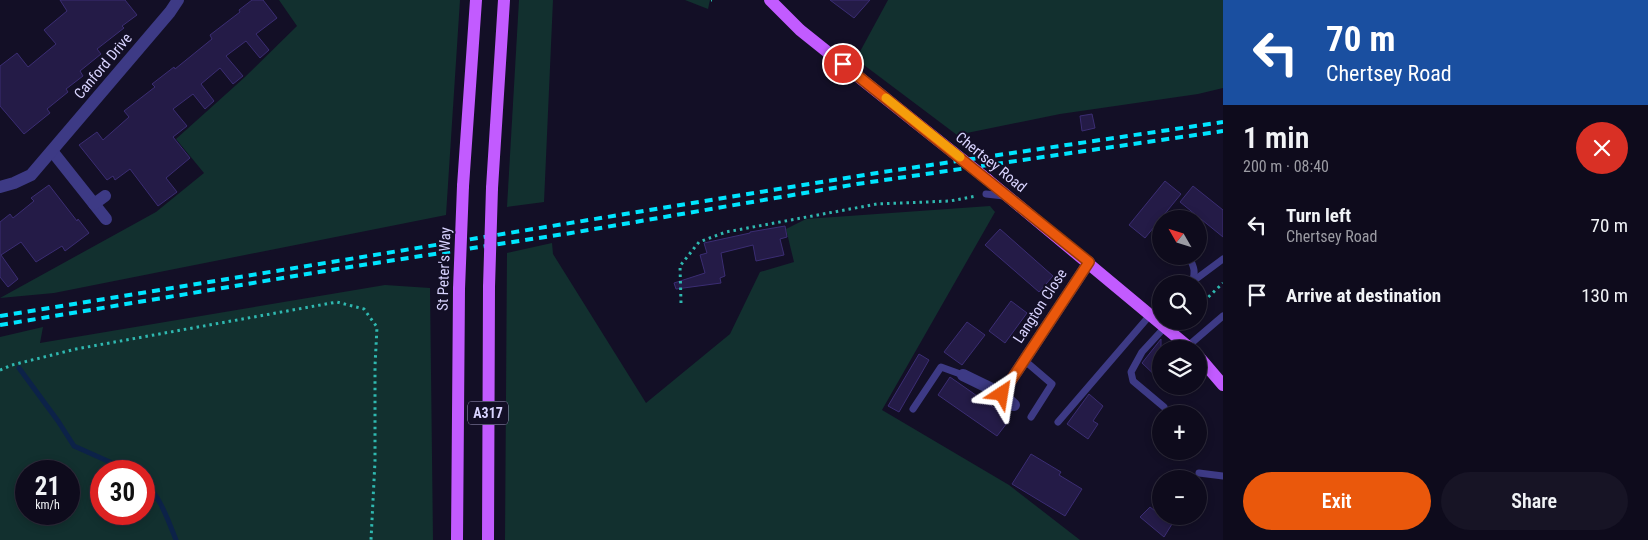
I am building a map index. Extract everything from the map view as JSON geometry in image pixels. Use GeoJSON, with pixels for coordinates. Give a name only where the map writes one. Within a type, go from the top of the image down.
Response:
{"type":"FeatureCollection","features":[{"type":"Feature","properties":{"kind":"main road","name":"St Peter's Way"},"geometry":{"type":"LineString","coordinates":[[457,540],[459,289],[463,186],[476,0]]}},
{"type":"Feature","properties":{"kind":"main road","name":"A317"},"geometry":{"type":"LineString","coordinates":[[488,540],[492,188],[504,0]]}},
{"type":"Feature","properties":{"kind":"main road","name":"Chertsey Road"},"geometry":{"type":"LineString","coordinates":[[774,1],[800,30],[988,180],[1152,315]]}},
{"type":"Feature","properties":{"kind":"main road","name":"Chertsey Road"},"geometry":{"type":"LineString","coordinates":[[1169,330],[1181,340]]}},
{"type":"Feature","properties":{"kind":"main road"},"geometry":{"type":"LineString","coordinates":[[1207,366],[1223,385]]}},
{"type":"Feature","properties":{"kind":"street","name":"Canford Drive"},"geometry":{"type":"LineString","coordinates":[[0,187],[31,175],[170,12],[178,0]]}},
{"type":"Feature","properties":{"kind":"street"},"geometry":{"type":"LineString","coordinates":[[52,151],[106,219]]}},
{"type":"Feature","properties":{"kind":"street"},"geometry":{"type":"LineString","coordinates":[[94,204],[105,196]]}},
{"type":"Feature","properties":{"kind":"street","name":"Langton Close"},"geometry":{"type":"LineString","coordinates":[[1002,394],[1089,262]]}},
{"type":"Feature","properties":{"kind":"street"},"geometry":{"type":"LineString","coordinates":[[963,375],[1002,394],[1014,405]]}},
{"type":"Feature","properties":{"kind":"lane"},"geometry":{"type":"LineString","coordinates":[[986,194],[1007,196]]}},
{"type":"Feature","properties":{"kind":"lane"},"geometry":{"type":"LineString","coordinates":[[1201,275],[1223,258]]}},
{"type":"Feature","properties":{"kind":"lane"},"geometry":{"type":"LineString","coordinates":[[1197,340],[1223,316]]}},
{"type":"Feature","properties":{"kind":"lane"},"geometry":{"type":"LineString","coordinates":[[1058,422],[1152,328]]}},
{"type":"Feature","properties":{"kind":"lane"},"geometry":{"type":"LineString","coordinates":[[1154,330],[1130,372],[1133,380],[1162,405]]}},
{"type":"Feature","properties":{"kind":"lane"},"geometry":{"type":"LineString","coordinates":[[1024,360],[1052,384],[1032,417]]}},
{"type":"Feature","properties":{"kind":"lane"},"geometry":{"type":"LineString","coordinates":[[913,409],[941,367],[963,375]]}},
{"type":"Feature","properties":{"kind":"lane"},"geometry":{"type":"LineString","coordinates":[[1207,474],[1223,476]]}},
{"type":"Feature","properties":{"kind":"path"},"geometry":{"type":"LineString","coordinates":[[681,303],[680,266],[699,242],[726,232],[877,204],[950,201],[986,194]]}},
{"type":"Feature","properties":{"kind":"path"},"geometry":{"type":"LineString","coordinates":[[1207,298],[1223,283]]}},
{"type":"Feature","properties":{"kind":"path"},"geometry":{"type":"LineString","coordinates":[[0,370],[12,365],[76,349],[337,302],[364,309],[378,327],[375,366],[375,461],[371,540]]}},
{"type":"Feature","properties":{"kind":"green space"},"geometry":{"type":"Polygon","coordinates":[[[279,0],[460,0],[446,215],[54,293],[0,298],[156,212],[204,173],[176,139],[245,77],[297,26],[279,0]]]}},
{"type":"Feature","properties":{"kind":"green space"},"geometry":{"type":"Polygon","coordinates":[[[519,0],[553,0],[544,202],[507,207],[519,0]]]}},
{"type":"Feature","properties":{"kind":"green space"},"geometry":{"type":"Polygon","coordinates":[[[685,0],[710,0],[708,9],[685,0]]]}},
{"type":"Feature","properties":{"kind":"green space"},"geometry":{"type":"Polygon","coordinates":[[[888,0],[1223,0],[1223,88],[1198,94],[1060,114],[957,135],[856,59],[888,0]]]}},
{"type":"Feature","properties":{"kind":"green space"},"geometry":{"type":"Polygon","coordinates":[[[990,206],[995,212],[882,410],[1009,485],[1080,540],[505,540],[507,253],[552,243],[553,254],[646,403],[730,334],[760,272],[794,262],[786,229],[806,219],[990,206]]]}},
{"type":"Feature","properties":{"kind":"green space"},"geometry":{"type":"Polygon","coordinates":[[[385,285],[430,288],[433,540],[0,540],[0,337],[43,327],[40,343],[385,285]]]}},
{"type":"Feature","properties":{"kind":"building"},"geometry":{"type":"Polygon","coordinates":[[[60,0],[125,0],[137,15],[97,49],[101,54],[80,71],[83,76],[66,89],[68,92],[47,109],[50,113],[24,134],[0,106],[0,66],[17,53],[28,67],[56,44],[44,30],[67,11],[60,0]]]}},
{"type":"Feature","properties":{"kind":"building"},"geometry":{"type":"Polygon","coordinates":[[[252,0],[263,0],[277,18],[256,34],[269,50],[260,58],[246,41],[226,56],[243,76],[233,84],[220,68],[201,84],[214,101],[205,109],[193,94],[173,109],[187,126],[173,137],[190,158],[166,178],[177,192],[158,206],[130,169],[115,180],[113,176],[107,180],[79,145],[97,132],[103,140],[129,117],[124,111],[155,87],[152,84],[174,67],[175,69],[212,39],[210,35],[240,12],[239,10],[252,0]]]}},
{"type":"Feature","properties":{"kind":"building"},"geometry":{"type":"Polygon","coordinates":[[[830,0],[870,0],[854,18],[830,0]]]}},
{"type":"Feature","properties":{"kind":"building"},"geometry":{"type":"Polygon","coordinates":[[[1092,114],[1095,128],[1082,131],[1080,116],[1092,114]]]}},
{"type":"Feature","properties":{"kind":"building"},"geometry":{"type":"Polygon","coordinates":[[[1165,181],[1181,194],[1168,210],[1152,210],[1152,229],[1145,238],[1129,225],[1165,181]]]}},
{"type":"Feature","properties":{"kind":"building"},"geometry":{"type":"Polygon","coordinates":[[[49,185],[77,221],[78,219],[89,233],[65,251],[62,246],[36,262],[21,242],[1,255],[18,279],[8,287],[0,277],[0,222],[10,214],[13,218],[34,201],[31,198],[49,185]]]}},
{"type":"Feature","properties":{"kind":"building"},"geometry":{"type":"Polygon","coordinates":[[[1193,186],[1223,210],[1223,237],[1208,225],[1208,210],[1190,210],[1180,202],[1193,186]]]}},
{"type":"Feature","properties":{"kind":"building"},"geometry":{"type":"Polygon","coordinates":[[[785,226],[787,237],[780,239],[784,255],[756,261],[753,245],[721,253],[725,276],[720,278],[721,283],[676,289],[674,283],[705,273],[700,255],[707,253],[704,243],[785,226]]]}},
{"type":"Feature","properties":{"kind":"building"},"geometry":{"type":"Polygon","coordinates":[[[1000,229],[1053,276],[1039,292],[985,245],[1000,229]]]}},
{"type":"Feature","properties":{"kind":"building"},"geometry":{"type":"Polygon","coordinates":[[[1011,301],[1027,313],[1005,343],[989,331],[1011,301]]]}},
{"type":"Feature","properties":{"kind":"building"},"geometry":{"type":"Polygon","coordinates":[[[967,322],[985,335],[962,365],[944,352],[967,322]]]}},
{"type":"Feature","properties":{"kind":"building"},"geometry":{"type":"Polygon","coordinates":[[[1152,350],[1152,372],[1142,363],[1152,350]]]}},
{"type":"Feature","properties":{"kind":"building"},"geometry":{"type":"Polygon","coordinates":[[[919,354],[929,360],[899,412],[888,406],[919,354]]]}},
{"type":"Feature","properties":{"kind":"building"},"geometry":{"type":"Polygon","coordinates":[[[950,377],[1010,419],[997,436],[938,395],[950,377]]]}},
{"type":"Feature","properties":{"kind":"building"},"geometry":{"type":"Polygon","coordinates":[[[1089,394],[1103,406],[1093,421],[1098,424],[1088,439],[1067,424],[1089,394]]]}},
{"type":"Feature","properties":{"kind":"building"},"geometry":{"type":"Polygon","coordinates":[[[1031,454],[1061,472],[1059,475],[1082,489],[1065,516],[1012,484],[1031,454]]]}},
{"type":"Feature","properties":{"kind":"building"},"geometry":{"type":"Polygon","coordinates":[[[1150,507],[1152,509],[1152,525],[1171,525],[1164,537],[1140,517],[1150,507]]]}},
{"type":"Feature","properties":{"kind":"waterway"},"geometry":{"type":"LineString","coordinates":[[19,368],[74,446],[105,460]]}},
{"type":"Feature","properties":{"kind":"waterway"},"geometry":{"type":"LineString","coordinates":[[155,494],[176,540]]}},
{"type":"Feature","properties":{"kind":"railway"},"geometry":{"type":"LineString","coordinates":[[0,316],[883,172],[1223,122]]}},
{"type":"Feature","properties":{"kind":"railway"},"geometry":{"type":"LineString","coordinates":[[0,325],[343,268],[571,233],[857,184],[1223,131]]}},
{"type":"Feature","properties":{"kind":"slow traffic"},"geometry":{"type":"LineString","coordinates":[[886,98],[960,157]]}},
{"type":"Feature","properties":{"kind":"route"},"geometry":{"type":"LineString","coordinates":[[843,64],[1089,262],[1002,394]]}}]}
